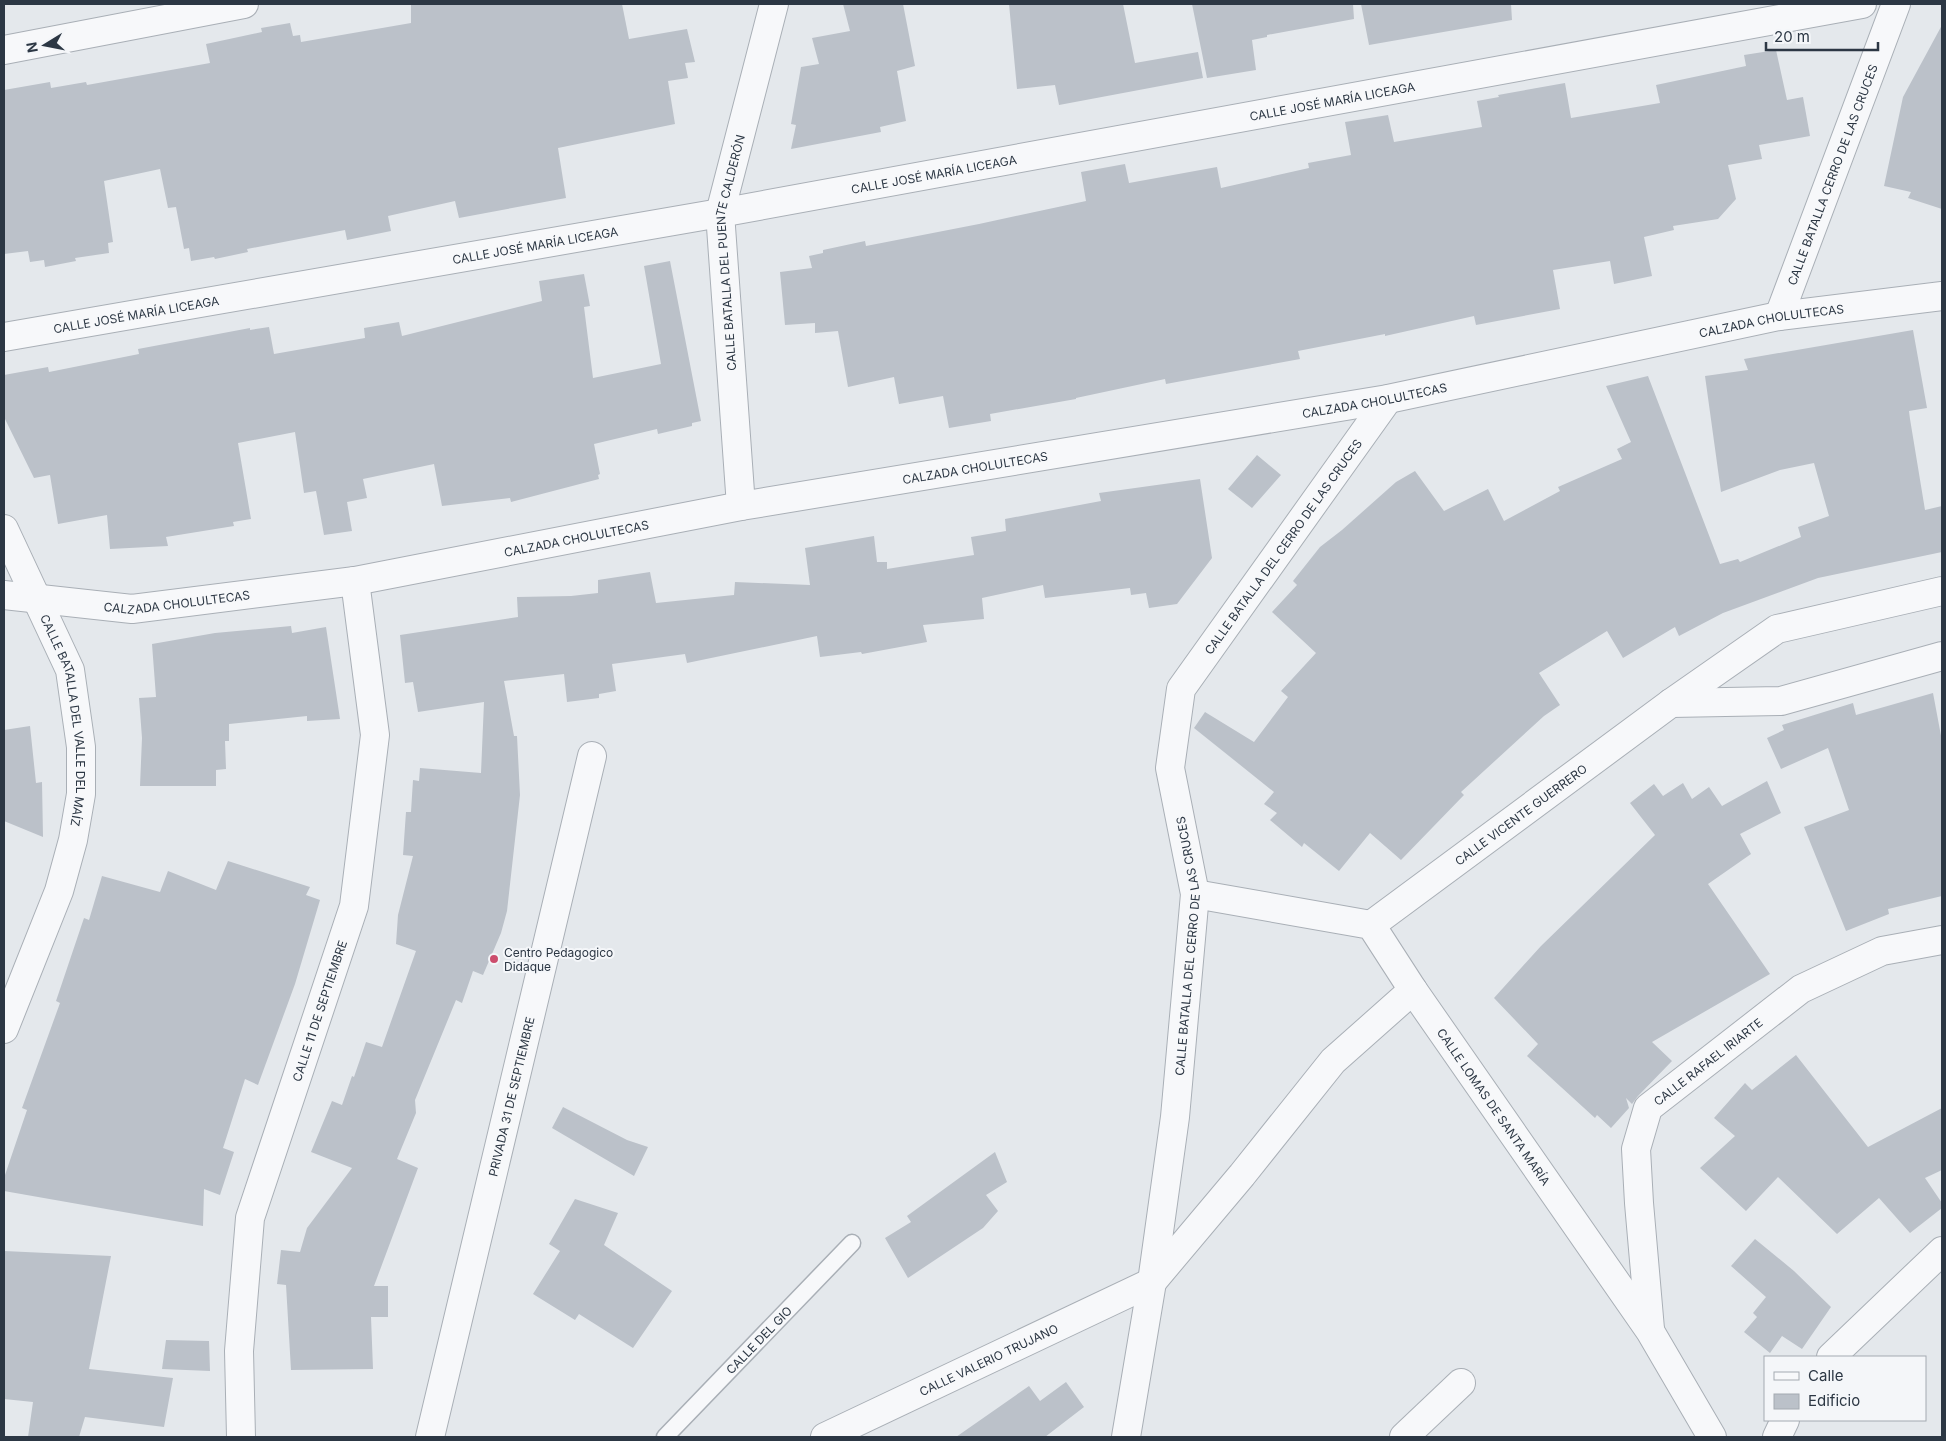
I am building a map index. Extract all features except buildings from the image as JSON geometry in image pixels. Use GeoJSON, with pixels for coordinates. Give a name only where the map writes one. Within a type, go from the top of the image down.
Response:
{"type":"FeatureCollection","features":[{"type":"Feature","properties":{"kind":"street"},"geometry":{"type":"LineString","coordinates":[[4,50],[244,4]]}},
{"type":"Feature","properties":{"kind":"street","name":"CALLE BATALLA DEL PUENTE CALDERÓN"},"geometry":{"type":"LineString","coordinates":[[741,506],[720,213],[774,4]]}},
{"type":"Feature","properties":{"kind":"street","name":"CALLE JOSÉ MARÍA LICEAGA"},"geometry":{"type":"LineString","coordinates":[[4,337],[720,213],[1862,4]]}},
{"type":"Feature","properties":{"kind":"street","name":"CALLE BATALLA CERRO DE LAS CRUCES"},"geometry":{"type":"LineString","coordinates":[[1779,316],[1896,4]]}},
{"type":"Feature","properties":{"kind":"street","name":"CALZADA CHOLULTECAS"},"geometry":{"type":"LineString","coordinates":[[4,595],[132,609],[355,581],[741,506],[1388,399],[1779,316],[1942,296]]}},
{"type":"Feature","properties":{"kind":"street","name":"CALLE BATALLA DEL CERRO DE LAS CRUCES"},"geometry":{"type":"LineString","coordinates":[[1126,1437],[1152,1282],[1175,1118],[1195,894],[1170,768],[1181,689],[1388,399]]}},
{"type":"Feature","properties":{"kind":"street","name":"CALLE BATALLA DEL VALLE DEL MAÍZ"},"geometry":{"type":"LineString","coordinates":[[4,529],[70,670],[81,747],[81,794],[73,840],[59,891],[4,1029]]}},
{"type":"Feature","properties":{"kind":"street","name":"CALLE 11 DE SEPTIEMBRE"},"geometry":{"type":"LineString","coordinates":[[241,1437],[239,1351],[250,1218],[354,906],[376,736],[355,581]]}},
{"type":"Feature","properties":{"kind":"street","name":"CALLE VICENTE GUERRERO"},"geometry":{"type":"LineString","coordinates":[[1371,925],[1671,703],[1777,629],[1942,591]]}},
{"type":"Feature","properties":{"kind":"street"},"geometry":{"type":"LineString","coordinates":[[1671,703],[1780,701],[1942,656]]}},
{"type":"Feature","properties":{"kind":"street","name":"PRIVADA 31 DE SEPTIEMBRE"},"geometry":{"type":"LineString","coordinates":[[430,1437],[592,756]]}},
{"type":"Feature","properties":{"kind":"street"},"geometry":{"type":"LineString","coordinates":[[1195,894],[1371,925]]}},
{"type":"Feature","properties":{"kind":"street","name":"CALLE LOMAS DE SANTA MARÍA"},"geometry":{"type":"LineString","coordinates":[[1371,925],[1650,1331],[1712,1437]]}},
{"type":"Feature","properties":{"kind":"street","name":"CALLE RAFAEL IRIARTE"},"geometry":{"type":"LineString","coordinates":[[1650,1331],[1636,1149],[1648,1108],[1801,989],[1882,951],[1942,940]]}},
{"type":"Feature","properties":{"kind":"street"},"geometry":{"type":"LineString","coordinates":[[1152,1282],[1242,1175],[1333,1061],[1414,990]]}},
{"type":"Feature","properties":{"kind":"street"},"geometry":{"type":"LineString","coordinates":[[1832,1356],[1942,1251]]}},
{"type":"Feature","properties":{"kind":"street","name":"CALLE VALERIO TRUJANO"},"geometry":{"type":"LineString","coordinates":[[825,1437],[1152,1282]]}},
{"type":"Feature","properties":{"kind":"street"},"geometry":{"type":"LineString","coordinates":[[1404,1437],[1461,1383]]}},
{"type":"Feature","properties":{"kind":"street"},"geometry":{"type":"LineString","coordinates":[[1777,1437],[1785,1421]]}},
{"type":"Feature","properties":{"kind":"lane","name":"CALLE DEL GIO"},"geometry":{"type":"LineString","coordinates":[[665,1437],[852,1243]]}},
{"type":"Feature","properties":{"kind":"place","name":"Centro Pedagogico Didaque"},"geometry":{"type":"Point","coordinates":[494,959]}}]}
